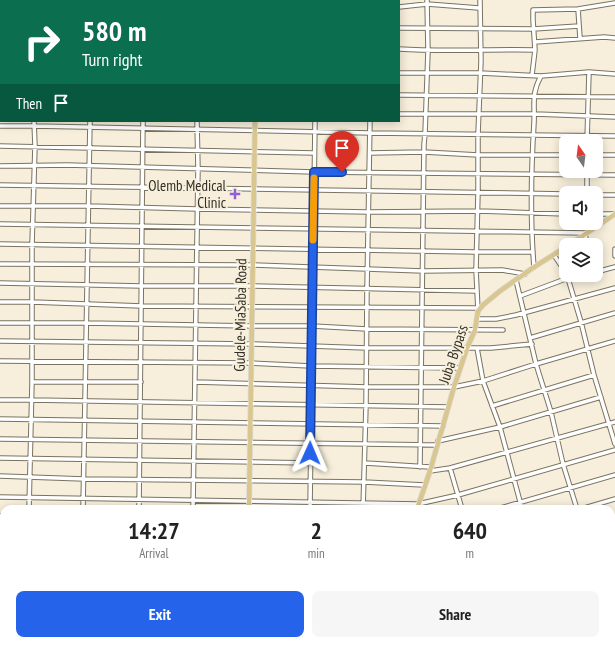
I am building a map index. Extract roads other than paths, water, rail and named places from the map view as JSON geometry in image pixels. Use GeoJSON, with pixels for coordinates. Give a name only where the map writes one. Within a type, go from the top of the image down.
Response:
{"type":"FeatureCollection","features":[{"type":"Feature","properties":{"kind":"main road","name":"Gudele-MiaSaba Road"},"geometry":{"type":"LineString","coordinates":[[249,505],[255,122]]}},
{"type":"Feature","properties":{"kind":"main road"},"geometry":{"type":"LineString","coordinates":[[580,238],[615,214]]}},
{"type":"Feature","properties":{"kind":"main road","name":"Juba Bypass"},"geometry":{"type":"LineString","coordinates":[[418,505],[460,368],[475,330],[478,310],[534,267],[559,252]]}},
{"type":"Feature","properties":{"kind":"street"},"geometry":{"type":"LineString","coordinates":[[0,302],[196,307],[422,308],[478,310],[476,291],[476,252],[478,211],[478,134],[480,114],[480,0]]}},
{"type":"Feature","properties":{"kind":"street"},"geometry":{"type":"LineString","coordinates":[[400,7],[427,2],[479,8]]}},
{"type":"Feature","properties":{"kind":"street"},"geometry":{"type":"LineString","coordinates":[[420,466],[419,425],[424,152],[428,51],[427,2]]}},
{"type":"Feature","properties":{"kind":"street"},"geometry":{"type":"LineString","coordinates":[[532,75],[535,50],[533,10],[578,9],[615,3]]}},
{"type":"Feature","properties":{"kind":"street"},"geometry":{"type":"LineString","coordinates":[[578,9],[580,38]]}},
{"type":"Feature","properties":{"kind":"street"},"geometry":{"type":"LineString","coordinates":[[400,28],[479,30],[579,26]]}},
{"type":"Feature","properties":{"kind":"street"},"geometry":{"type":"LineString","coordinates":[[535,42],[580,38],[615,38]]}},
{"type":"Feature","properties":{"kind":"street"},"geometry":{"type":"LineString","coordinates":[[400,50],[535,50]]}},
{"type":"Feature","properties":{"kind":"street"},"geometry":{"type":"LineString","coordinates":[[400,73],[541,76],[589,72],[615,74]]}},
{"type":"Feature","properties":{"kind":"street"},"geometry":{"type":"LineString","coordinates":[[587,134],[589,72]]}},
{"type":"Feature","properties":{"kind":"street"},"geometry":{"type":"LineString","coordinates":[[534,267],[532,233],[532,174],[535,114],[534,97],[536,85],[541,76]]}},
{"type":"Feature","properties":{"kind":"street"},"geometry":{"type":"LineString","coordinates":[[400,95],[615,97]]}},
{"type":"Feature","properties":{"kind":"street"},"geometry":{"type":"LineString","coordinates":[[400,114],[535,114],[615,117]]}},
{"type":"Feature","properties":{"kind":"street"},"geometry":{"type":"LineString","coordinates":[[83,505],[90,122]]}},
{"type":"Feature","properties":{"kind":"street"},"geometry":{"type":"LineString","coordinates":[[140,505],[143,122]]}},
{"type":"Feature","properties":{"kind":"street"},"geometry":{"type":"LineString","coordinates":[[193,505],[198,168],[197,122]]}},
{"type":"Feature","properties":{"kind":"street"},"geometry":{"type":"LineString","coordinates":[[310,502],[315,122]]}},
{"type":"Feature","properties":{"kind":"street"},"geometry":{"type":"LineString","coordinates":[[363,503],[367,387],[366,367],[370,122]]}},
{"type":"Feature","properties":{"kind":"street"},"geometry":{"type":"LineString","coordinates":[[0,126],[34,123],[90,127],[197,130],[559,135]]}},
{"type":"Feature","properties":{"kind":"street"},"geometry":{"type":"LineString","coordinates":[[29,505],[32,382],[31,342],[32,224],[35,146],[34,123]]}},
{"type":"Feature","properties":{"kind":"street"},"geometry":{"type":"LineString","coordinates":[[603,136],[615,136]]}},
{"type":"Feature","properties":{"kind":"street"},"geometry":{"type":"LineString","coordinates":[[0,146],[255,150],[314,153]]}},
{"type":"Feature","properties":{"kind":"street"},"geometry":{"type":"LineString","coordinates":[[370,153],[424,152],[478,155],[559,155]]}},
{"type":"Feature","properties":{"kind":"street"},"geometry":{"type":"LineString","coordinates":[[603,155],[615,156]]}},
{"type":"Feature","properties":{"kind":"street"},"geometry":{"type":"LineString","coordinates":[[0,166],[254,169],[314,172],[559,174]]}},
{"type":"Feature","properties":{"kind":"street"},"geometry":{"type":"LineString","coordinates":[[603,174],[615,175]]}},
{"type":"Feature","properties":{"kind":"street"},"geometry":{"type":"LineString","coordinates":[[0,186],[89,186],[559,194]]}},
{"type":"Feature","properties":{"kind":"street"},"geometry":{"type":"LineString","coordinates":[[603,195],[615,195]]}},
{"type":"Feature","properties":{"kind":"street"},"geometry":{"type":"LineString","coordinates":[[0,206],[33,205],[368,212],[478,211],[559,214]]}},
{"type":"Feature","properties":{"kind":"street"},"geometry":{"type":"LineString","coordinates":[[603,214],[615,214]]}},
{"type":"Feature","properties":{"kind":"street"},"geometry":{"type":"LineString","coordinates":[[0,224],[586,234],[587,238]]}},
{"type":"Feature","properties":{"kind":"street"},"geometry":{"type":"LineString","coordinates":[[0,244],[533,252]]}},
{"type":"Feature","properties":{"kind":"street"},"geometry":{"type":"LineString","coordinates":[[615,249],[615,256]]}},
{"type":"Feature","properties":{"kind":"street"},"geometry":{"type":"LineString","coordinates":[[554,255],[559,263]]}},
{"type":"Feature","properties":{"kind":"street"},"geometry":{"type":"LineString","coordinates":[[0,264],[196,266],[253,265],[368,270],[502,270],[525,274]]}},
{"type":"Feature","properties":{"kind":"street"},"geometry":{"type":"LineString","coordinates":[[603,270],[615,267]]}},
{"type":"Feature","properties":{"kind":"street"},"geometry":{"type":"LineString","coordinates":[[520,296],[559,279]]}},
{"type":"Feature","properties":{"kind":"street"},"geometry":{"type":"LineString","coordinates":[[516,280],[536,364],[551,412],[576,505]]}},
{"type":"Feature","properties":{"kind":"street"},"geometry":{"type":"LineString","coordinates":[[569,282],[594,375],[615,444]]}},
{"type":"Feature","properties":{"kind":"street"},"geometry":{"type":"LineString","coordinates":[[0,283],[313,287],[476,291]]}},
{"type":"Feature","properties":{"kind":"street"},"geometry":{"type":"LineString","coordinates":[[477,319],[496,319],[525,313],[615,288]]}},
{"type":"Feature","properties":{"kind":"street"},"geometry":{"type":"LineString","coordinates":[[530,338],[581,322],[615,314]]}},
{"type":"Feature","properties":{"kind":"street"},"geometry":{"type":"LineString","coordinates":[[0,323],[86,322],[312,326],[367,329],[503,330]]}},
{"type":"Feature","properties":{"kind":"street"},"geometry":{"type":"LineString","coordinates":[[0,341],[141,344],[252,344],[367,348],[491,348],[532,344]]}},
{"type":"Feature","properties":{"kind":"street"},"geometry":{"type":"LineString","coordinates":[[194,382],[367,387],[454,387],[483,382],[536,364],[615,341]]}},
{"type":"Feature","properties":{"kind":"street"},"geometry":{"type":"LineString","coordinates":[[477,348],[483,382],[500,427],[521,505]]}},
{"type":"Feature","properties":{"kind":"street"},"geometry":{"type":"LineString","coordinates":[[0,361],[195,362],[311,366],[460,368]]}},
{"type":"Feature","properties":{"kind":"street"},"geometry":{"type":"LineString","coordinates":[[492,406],[594,375]]}},
{"type":"Feature","properties":{"kind":"street"},"geometry":{"type":"LineString","coordinates":[[32,382],[141,382]]}},
{"type":"Feature","properties":{"kind":"street"},"geometry":{"type":"LineString","coordinates":[[0,439],[420,445],[437,443],[500,427],[601,397]]}},
{"type":"Feature","properties":{"kind":"street"},"geometry":{"type":"LineString","coordinates":[[0,400],[448,407]]}},
{"type":"Feature","properties":{"kind":"street"},"geometry":{"type":"LineString","coordinates":[[0,419],[443,426]]}},
{"type":"Feature","properties":{"kind":"street"},"geometry":{"type":"LineString","coordinates":[[365,463],[420,466],[430,469],[450,468],[615,422]]}},
{"type":"Feature","properties":{"kind":"street"},"geometry":{"type":"LineString","coordinates":[[422,505],[458,496],[615,450]]}},
{"type":"Feature","properties":{"kind":"street"},"geometry":{"type":"LineString","coordinates":[[0,458],[311,463]]}},
{"type":"Feature","properties":{"kind":"street"},"geometry":{"type":"LineString","coordinates":[[450,468],[461,505]]}},
{"type":"Feature","properties":{"kind":"street"},"geometry":{"type":"LineString","coordinates":[[510,505],[615,475]]}},
{"type":"Feature","properties":{"kind":"street"},"geometry":{"type":"LineString","coordinates":[[0,476],[140,480],[364,482],[424,485]]}},
{"type":"Feature","properties":{"kind":"street"},"geometry":{"type":"LineString","coordinates":[[0,497],[363,503],[400,505]]}},
{"type":"Feature","properties":{"kind":"street"},"geometry":{"type":"LineString","coordinates":[[596,505],[615,500]]}},
{"type":"Feature","properties":{"kind":"place","name":"Olemb Medical Clinic"},"geometry":{"type":"Point","coordinates":[235,194]}}]}
